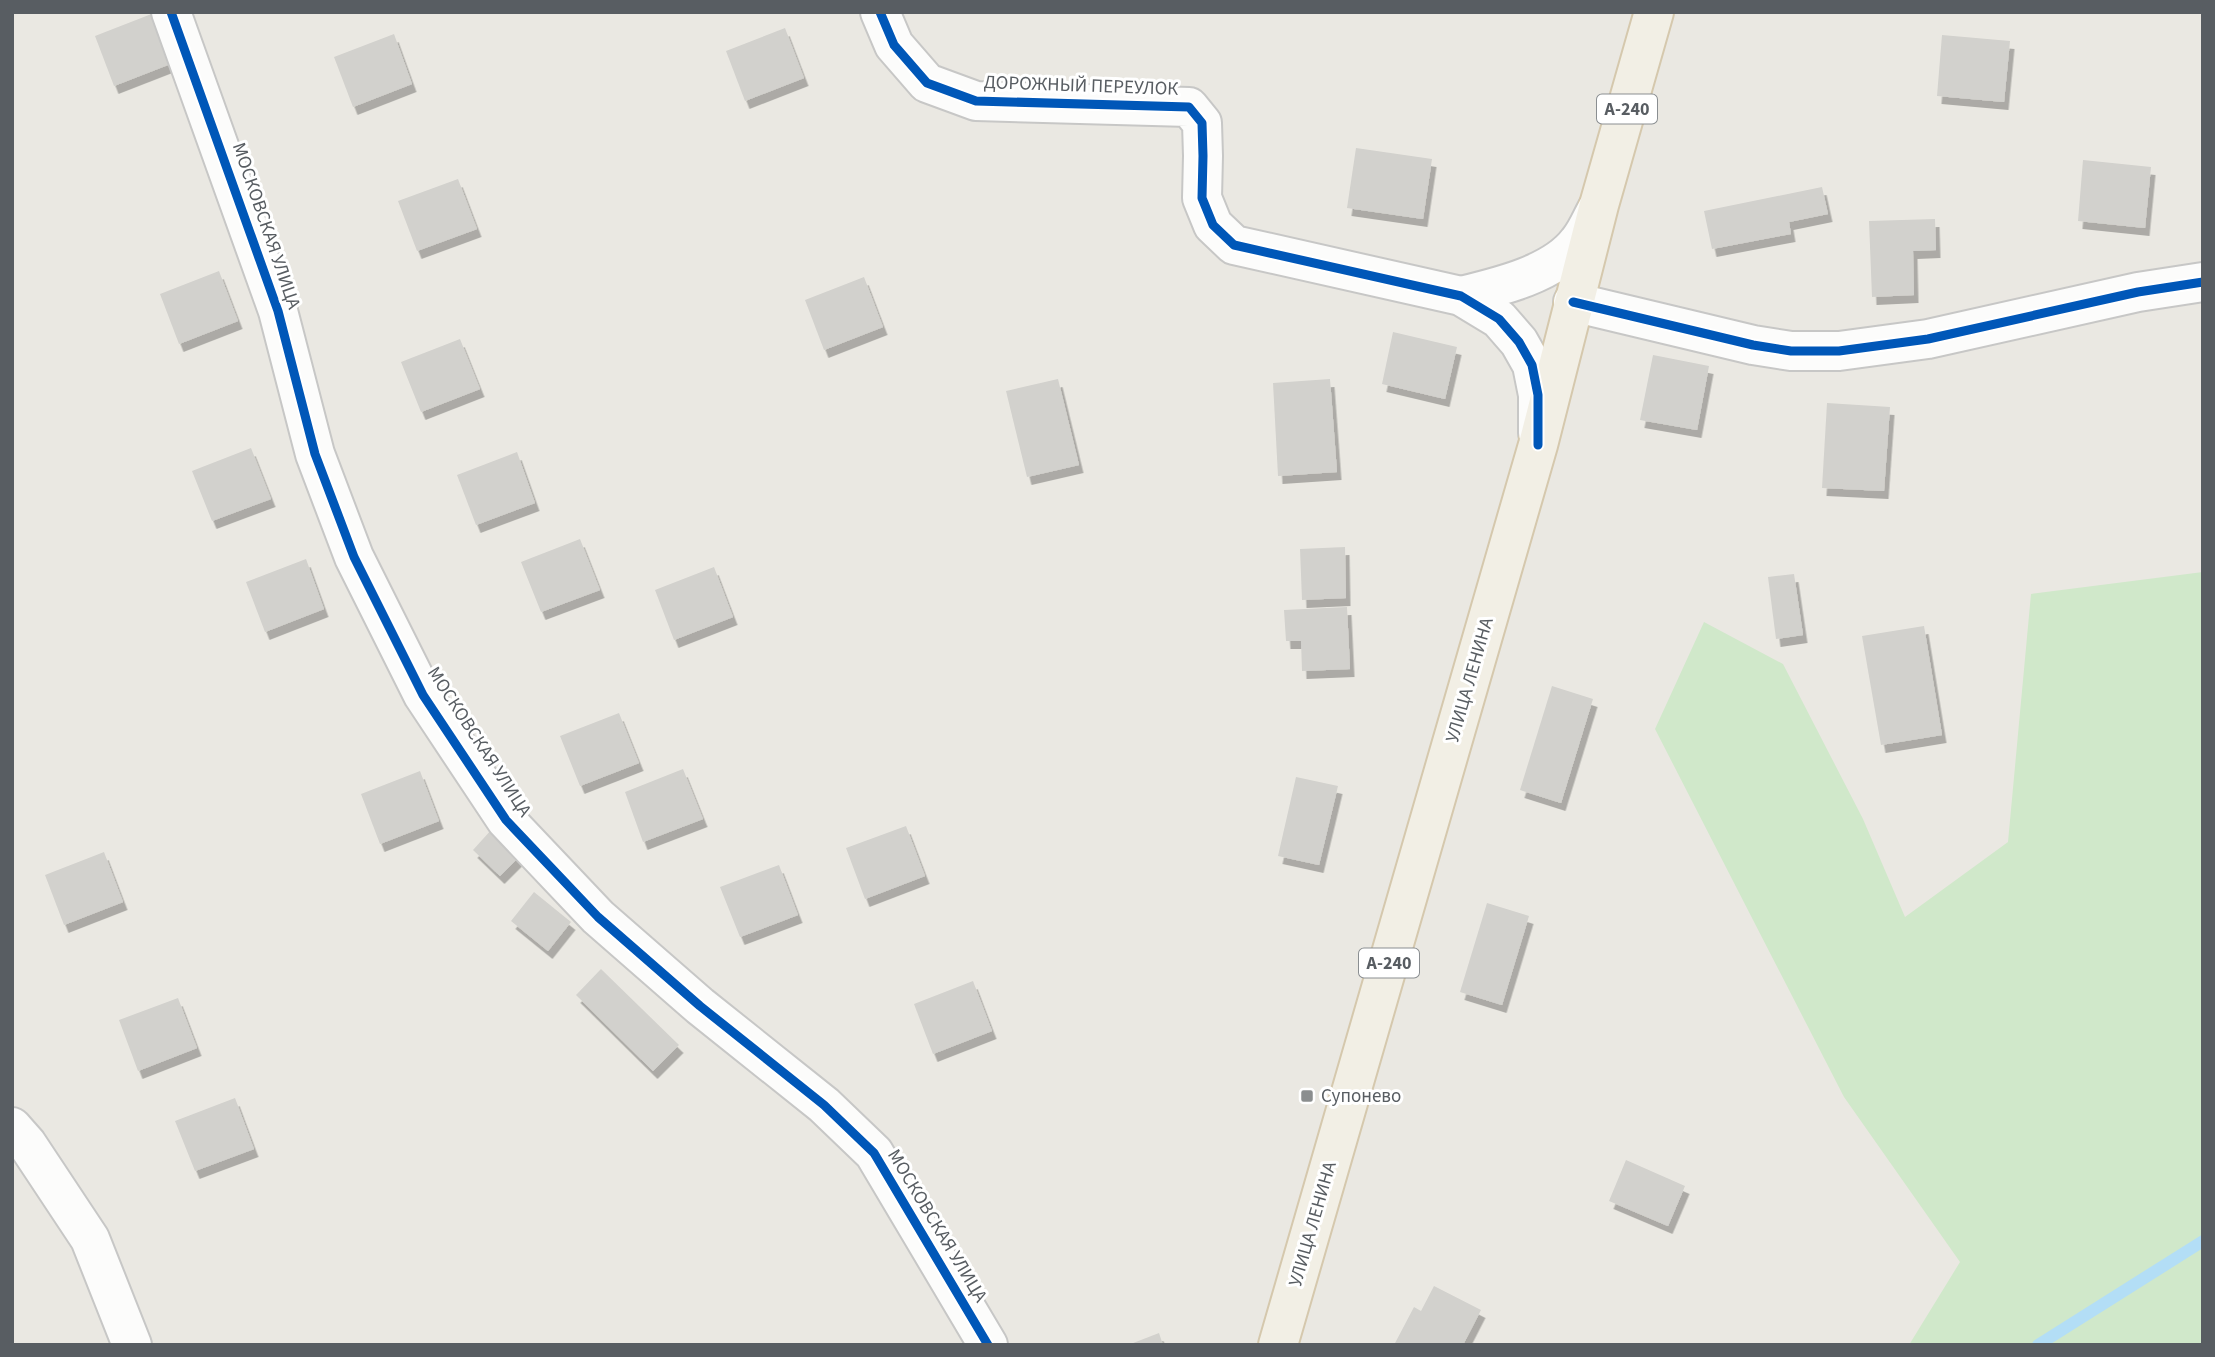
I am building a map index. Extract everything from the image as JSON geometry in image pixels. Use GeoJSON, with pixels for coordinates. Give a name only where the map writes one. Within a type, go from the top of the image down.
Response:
{"type":"FeatureCollection","features":[{"type":"Feature","properties":{"kind":"main road","name":"УЛИЦА ЛЕНИНА"},"geometry":{"type":"LineString","coordinates":[[1278,1345],[1538,445],[1573,302],[1654,12]]}},
{"type":"Feature","properties":{"kind":"street","name":"МОСКОВСКАЯ УЛИЦА"},"geometry":{"type":"LineString","coordinates":[[171,12],[278,311],[315,454],[354,557],[423,695],[506,820],[598,917],[700,1006],[824,1105],[874,1153],[988,1345]]}},
{"type":"Feature","properties":{"kind":"street","name":"ДОРОЖНЫЙ ПЕРЕУЛОК"},"geometry":{"type":"LineString","coordinates":[[880,12],[894,45],[927,83],[976,102],[1189,107],[1202,122],[1202,198],[1213,225],[1234,245],[1461,296]]}},
{"type":"Feature","properties":{"kind":"street"},"geometry":{"type":"LineString","coordinates":[[1461,296],[1493,289],[1531,275],[1559,259],[1578,243],[1599,205]]}},
{"type":"Feature","properties":{"kind":"street"},"geometry":{"type":"LineString","coordinates":[[1573,302],[1752,345],[1791,351],[1839,351],[1928,339],[2138,292],[2203,282]]}},
{"type":"Feature","properties":{"kind":"street"},"geometry":{"type":"LineString","coordinates":[[1461,296],[1499,319],[1519,342],[1532,365],[1538,395],[1538,445]]}},
{"type":"Feature","properties":{"kind":"street"},"geometry":{"type":"LineString","coordinates":[[12,1127],[27,1144],[90,1239],[132,1345]]}},
{"type":"Feature","properties":{"kind":"green space"},"geometry":{"type":"Polygon","coordinates":[[[2203,572],[2203,1345],[1909,1345],[1960,1262],[1844,1097],[1655,729],[1704,622],[1783,664],[1863,819],[1905,917],[2008,842],[2031,594],[2203,572]]]}},
{"type":"Feature","properties":{"kind":"building"},"geometry":{"type":"Polygon","coordinates":[[[154,13],[173,63],[114,86],[95,36],[154,13]]]}},
{"type":"Feature","properties":{"kind":"building"},"geometry":{"type":"Polygon","coordinates":[[[785,28],[804,78],[745,101],[726,51],[785,28]]]}},
{"type":"Feature","properties":{"kind":"building"},"geometry":{"type":"Polygon","coordinates":[[[394,34],[412,84],[353,107],[334,57],[394,34]]]}},
{"type":"Feature","properties":{"kind":"building"},"geometry":{"type":"Polygon","coordinates":[[[1942,35],[2010,41],[2004,102],[1937,96],[1942,35]]]}},
{"type":"Feature","properties":{"kind":"building"},"geometry":{"type":"Polygon","coordinates":[[[1356,148],[1432,159],[1423,219],[1347,208],[1356,148]]]}},
{"type":"Feature","properties":{"kind":"building"},"geometry":{"type":"Polygon","coordinates":[[[2083,160],[2151,167],[2145,228],[2078,221],[2083,160]]]}},
{"type":"Feature","properties":{"kind":"building"},"geometry":{"type":"Polygon","coordinates":[[[458,179],[477,229],[417,251],[398,201],[458,179]]]}},
{"type":"Feature","properties":{"kind":"building"},"geometry":{"type":"Polygon","coordinates":[[[1822,187],[1828,214],[1789,222],[1791,234],[1712,249],[1704,211],[1822,187]]]}},
{"type":"Feature","properties":{"kind":"building"},"geometry":{"type":"Polygon","coordinates":[[[1935,219],[1936,250],[1913,251],[1914,295],[1872,297],[1869,221],[1935,219]]]}},
{"type":"Feature","properties":{"kind":"building"},"geometry":{"type":"Polygon","coordinates":[[[219,271],[238,321],[179,344],[160,294],[219,271]]]}},
{"type":"Feature","properties":{"kind":"building"},"geometry":{"type":"Polygon","coordinates":[[[864,277],[883,327],[824,350],[805,300],[864,277]]]}},
{"type":"Feature","properties":{"kind":"building"},"geometry":{"type":"Polygon","coordinates":[[[1393,332],[1457,347],[1445,399],[1382,384],[1393,332]]]}},
{"type":"Feature","properties":{"kind":"building"},"geometry":{"type":"Polygon","coordinates":[[[460,339],[480,389],[421,412],[401,362],[460,339]]]}},
{"type":"Feature","properties":{"kind":"building"},"geometry":{"type":"Polygon","coordinates":[[[1653,355],[1709,366],[1697,430],[1640,420],[1653,355]]]}},
{"type":"Feature","properties":{"kind":"building"},"geometry":{"type":"Polygon","coordinates":[[[1058,379],[1079,465],[1027,477],[1006,391],[1058,379]]]}},
{"type":"Feature","properties":{"kind":"building"},"geometry":{"type":"Polygon","coordinates":[[[1330,379],[1337,472],[1278,476],[1273,383],[1330,379]]]}},
{"type":"Feature","properties":{"kind":"building"},"geometry":{"type":"Polygon","coordinates":[[[1827,403],[1890,407],[1884,491],[1822,488],[1827,403]]]}},
{"type":"Feature","properties":{"kind":"building"},"geometry":{"type":"Polygon","coordinates":[[[251,448],[271,499],[212,521],[192,471],[251,448]]]}},
{"type":"Feature","properties":{"kind":"building"},"geometry":{"type":"Polygon","coordinates":[[[517,452],[535,503],[476,525],[457,475],[517,452]]]}},
{"type":"Feature","properties":{"kind":"building"},"geometry":{"type":"Polygon","coordinates":[[[580,539],[600,590],[541,612],[521,562],[580,539]]]}},
{"type":"Feature","properties":{"kind":"building"},"geometry":{"type":"Polygon","coordinates":[[[1345,547],[1346,598],[1302,600],[1300,549],[1345,547]]]}},
{"type":"Feature","properties":{"kind":"building"},"geometry":{"type":"Polygon","coordinates":[[[306,559],[324,609],[265,632],[246,582],[306,559]]]}},
{"type":"Feature","properties":{"kind":"building"},"geometry":{"type":"Polygon","coordinates":[[[714,567],[733,617],[674,640],[655,590],[714,567]]]}},
{"type":"Feature","properties":{"kind":"building"},"geometry":{"type":"Polygon","coordinates":[[[1794,574],[1803,635],[1776,639],[1768,577],[1794,574]]]}},
{"type":"Feature","properties":{"kind":"building"},"geometry":{"type":"Polygon","coordinates":[[[1347,607],[1350,669],[1302,671],[1301,641],[1286,641],[1284,610],[1347,607]]]}},
{"type":"Feature","properties":{"kind":"building"},"geometry":{"type":"Polygon","coordinates":[[[1924,626],[1942,735],[1881,745],[1862,636],[1924,626]]]}},
{"type":"Feature","properties":{"kind":"building"},"geometry":{"type":"Polygon","coordinates":[[[1552,686],[1593,699],[1561,803],[1520,790],[1552,686]]]}},
{"type":"Feature","properties":{"kind":"building"},"geometry":{"type":"Polygon","coordinates":[[[619,713],[639,763],[580,786],[560,736],[619,713]]]}},
{"type":"Feature","properties":{"kind":"building"},"geometry":{"type":"Polygon","coordinates":[[[683,769],[703,819],[643,842],[625,792],[683,769]]]}},
{"type":"Feature","properties":{"kind":"building"},"geometry":{"type":"Polygon","coordinates":[[[420,771],[439,821],[380,844],[361,794],[420,771]]]}},
{"type":"Feature","properties":{"kind":"building"},"geometry":{"type":"Polygon","coordinates":[[[1296,777],[1338,786],[1319,865],[1278,856],[1296,777]]]}},
{"type":"Feature","properties":{"kind":"building"},"geometry":{"type":"Polygon","coordinates":[[[906,826],[925,876],[865,899],[846,848],[906,826]]]}},
{"type":"Feature","properties":{"kind":"building"},"geometry":{"type":"Polygon","coordinates":[[[492,829],[520,856],[500,876],[473,850],[492,829]]]}},
{"type":"Feature","properties":{"kind":"building"},"geometry":{"type":"Polygon","coordinates":[[[104,852],[123,902],[64,925],[45,875],[104,852]]]}},
{"type":"Feature","properties":{"kind":"building"},"geometry":{"type":"Polygon","coordinates":[[[779,865],[798,915],[740,937],[720,887],[779,865]]]}},
{"type":"Feature","properties":{"kind":"building"},"geometry":{"type":"Polygon","coordinates":[[[534,892],[571,922],[548,951],[511,921],[534,892]]]}},
{"type":"Feature","properties":{"kind":"building"},"geometry":{"type":"Polygon","coordinates":[[[1487,903],[1529,916],[1502,1005],[1460,992],[1487,903]]]}},
{"type":"Feature","properties":{"kind":"building"},"geometry":{"type":"Polygon","coordinates":[[[601,969],[679,1045],[653,1071],[576,995],[601,969]]]}},
{"type":"Feature","properties":{"kind":"building"},"geometry":{"type":"Polygon","coordinates":[[[973,981],[992,1031],[933,1054],[914,1004],[973,981]]]}},
{"type":"Feature","properties":{"kind":"building"},"geometry":{"type":"Polygon","coordinates":[[[178,998],[197,1048],[138,1071],[119,1020],[178,998]]]}},
{"type":"Feature","properties":{"kind":"building"},"geometry":{"type":"Polygon","coordinates":[[[235,1098],[254,1149],[195,1171],[175,1121],[235,1098]]]}},
{"type":"Feature","properties":{"kind":"building"},"geometry":{"type":"Polygon","coordinates":[[[1626,1160],[1685,1186],[1668,1226],[1609,1201],[1626,1160]]]}},
{"type":"Feature","properties":{"kind":"building"},"geometry":{"type":"Polygon","coordinates":[[[1434,1286],[1481,1310],[1463,1345],[1394,1345],[1414,1307],[1421,1311],[1434,1286]]]}},
{"type":"Feature","properties":{"kind":"building"},"geometry":{"type":"Polygon","coordinates":[[[1159,1333],[1163,1345],[1128,1345],[1159,1333]]]}},
{"type":"Feature","properties":{"kind":"waterway"},"geometry":{"type":"LineString","coordinates":[[2038,1345],[2203,1241]]}},
{"type":"Feature","properties":{"kind":"cycle path"},"geometry":{"type":"LineString","coordinates":[[171,12],[278,311],[315,454],[354,557],[423,695],[506,820],[598,917],[700,1006],[824,1105],[874,1153],[988,1345]]}},
{"type":"Feature","properties":{"kind":"cycle path"},"geometry":{"type":"LineString","coordinates":[[880,12],[894,45],[927,83],[976,101],[1189,107],[1202,123],[1202,198],[1213,225],[1234,245],[1461,296],[1499,319],[1519,342],[1532,365],[1538,395],[1538,445]]}},
{"type":"Feature","properties":{"kind":"cycle path"},"geometry":{"type":"LineString","coordinates":[[1573,302],[1753,345],[1791,351],[1839,351],[1928,339],[2138,292],[2203,282]]}},
{"type":"Feature","properties":{"kind":"place","name":"Супонево"},"geometry":{"type":"Point","coordinates":[1307,1096]}}]}
